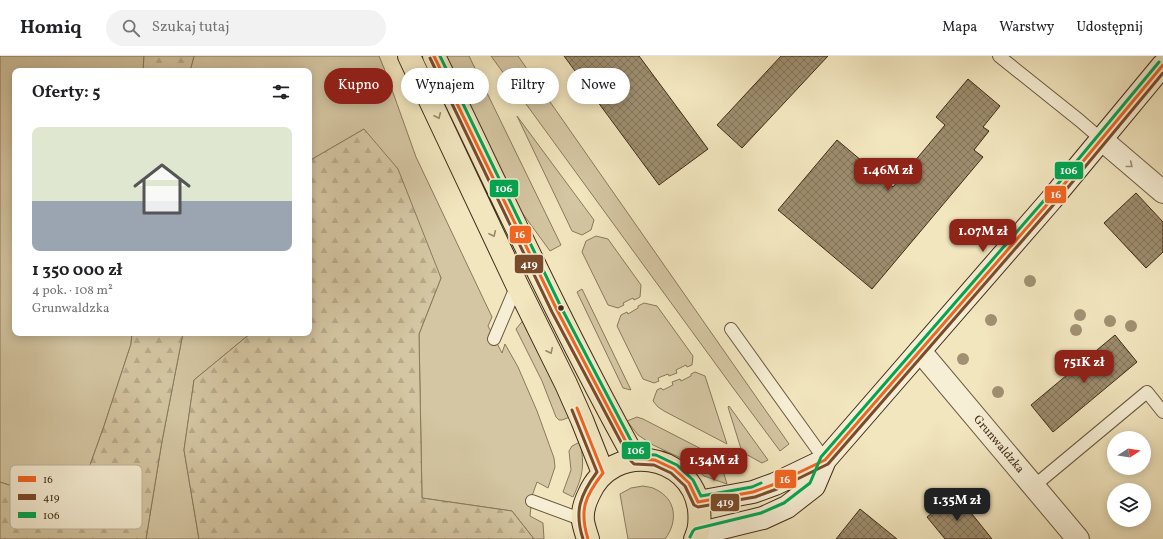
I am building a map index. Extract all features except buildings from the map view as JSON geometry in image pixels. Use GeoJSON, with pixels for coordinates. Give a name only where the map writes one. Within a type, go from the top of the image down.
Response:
{"type":"FeatureCollection","features":[{"type":"Feature","properties":{"kind":"main road"},"geometry":{"type":"LineString","coordinates":[[409,56],[517,285],[569,391],[603,473]]}},
{"type":"Feature","properties":{"kind":"main road"},"geometry":{"type":"LineString","coordinates":[[434,56],[562,320],[635,459]]}},
{"type":"Feature","properties":{"kind":"main road"},"geometry":{"type":"LineString","coordinates":[[585,530],[585,503],[592,487],[603,473],[618,464],[635,459],[655,460],[674,469],[689,483],[698,502],[700,518],[696,537],[763,518],[787,507],[814,486],[825,460],[1051,200],[1163,65]]}},
{"type":"Feature","properties":{"kind":"main road"},"geometry":{"type":"LineString","coordinates":[[1101,139],[1163,192]]}},
{"type":"Feature","properties":{"kind":"main road","name":"Grunwaldzka"},"geometry":{"type":"LineString","coordinates":[[920,351],[1034,486],[1072,537]]}},
{"type":"Feature","properties":{"kind":"main road"},"geometry":{"type":"LineString","coordinates":[[698,502],[753,492],[776,484],[825,460]]}},
{"type":"Feature","properties":{"kind":"lane"},"geometry":{"type":"LineString","coordinates":[[998,56],[1101,139]]}},
{"type":"Feature","properties":{"kind":"lane"},"geometry":{"type":"LineString","coordinates":[[494,339],[517,285]]}},
{"type":"Feature","properties":{"kind":"lane"},"geometry":{"type":"LineString","coordinates":[[731,329],[825,460]]}},
{"type":"Feature","properties":{"kind":"lane"},"geometry":{"type":"LineString","coordinates":[[1034,486],[1147,392],[1163,412]]}},
{"type":"Feature","properties":{"kind":"lane"},"geometry":{"type":"LineString","coordinates":[[532,501],[585,530]]}},
{"type":"Feature","properties":{"kind":"green space"},"geometry":{"type":"Polygon","coordinates":[[[0,56],[144,56],[143,68],[12,68],[12,336],[132,336],[131,344],[90,465],[10,465],[10,485],[0,482],[0,56]]]}},
{"type":"Feature","properties":{"kind":"green space"},"geometry":{"type":"Polygon","coordinates":[[[144,56],[194,56],[191,68],[143,68],[144,56]]]}},
{"type":"Feature","properties":{"kind":"green space"},"geometry":{"type":"Polygon","coordinates":[[[194,56],[379,56],[384,68],[324,68],[324,104],[393,104],[393,93],[416,157],[492,317],[488,326],[502,353],[505,344],[518,367],[537,411],[554,458],[555,467],[548,488],[537,482],[532,496],[530,516],[543,523],[544,539],[534,539],[512,511],[422,498],[419,334],[441,278],[364,129],[312,159],[312,68],[191,68],[194,56]]]}},
{"type":"Feature","properties":{"kind":"green space"},"geometry":{"type":"Polygon","coordinates":[[[444,56],[469,56],[475,68],[450,68],[444,56]]]}},
{"type":"Feature","properties":{"kind":"green space"},"geometry":{"type":"Polygon","coordinates":[[[491,56],[518,56],[526,68],[500,68],[491,56]]]}},
{"type":"Feature","properties":{"kind":"green space"},"geometry":{"type":"Polygon","coordinates":[[[489,97],[561,245],[550,251],[515,203],[467,104],[489,104],[489,97]]]}},
{"type":"Feature","properties":{"kind":"green space"},"geometry":{"type":"Polygon","coordinates":[[[526,104],[552,104],[789,444],[780,451],[526,104]]]}},
{"type":"Feature","properties":{"kind":"green space"},"geometry":{"type":"Polygon","coordinates":[[[517,116],[594,220],[591,230],[582,235],[572,231],[517,116]]]}},
{"type":"Feature","properties":{"kind":"green space"},"geometry":{"type":"Polygon","coordinates":[[[364,129],[398,169],[441,278],[419,334],[422,498],[512,511],[534,539],[199,539],[184,450],[194,380],[247,336],[312,336],[312,159],[364,129]]]}},
{"type":"Feature","properties":{"kind":"green space"},"geometry":{"type":"Polygon","coordinates":[[[596,236],[608,239],[641,285],[640,297],[634,300],[633,298],[623,303],[624,305],[618,308],[608,305],[582,252],[586,241],[596,236]]]}},
{"type":"Feature","properties":{"kind":"green space"},"geometry":{"type":"Polygon","coordinates":[[[582,289],[631,390],[623,388],[577,292],[582,289]]]}},
{"type":"Feature","properties":{"kind":"green space"},"geometry":{"type":"Polygon","coordinates":[[[644,303],[657,306],[693,356],[692,365],[687,367],[686,365],[676,370],[677,373],[669,376],[668,374],[658,378],[659,381],[654,383],[643,379],[617,326],[621,315],[627,312],[628,314],[644,303]]]}},
{"type":"Feature","properties":{"kind":"green space"},"geometry":{"type":"Polygon","coordinates":[[[525,318],[570,417],[559,420],[556,417],[542,381],[516,329],[525,318]]]}},
{"type":"Feature","properties":{"kind":"green space"},"geometry":{"type":"Polygon","coordinates":[[[132,336],[182,336],[162,441],[146,539],[0,539],[0,482],[10,485],[10,529],[142,529],[142,465],[90,465],[131,344],[132,336]]]}},
{"type":"Feature","properties":{"kind":"green space"},"geometry":{"type":"Polygon","coordinates":[[[182,336],[247,336],[194,380],[184,450],[199,539],[146,539],[162,441],[182,336]]]}},
{"type":"Feature","properties":{"kind":"green space"},"geometry":{"type":"Polygon","coordinates":[[[695,372],[705,376],[727,444],[664,411],[653,401],[657,390],[661,388],[663,390],[673,385],[672,382],[680,379],[681,381],[691,376],[691,374],[695,372]]]}},
{"type":"Feature","properties":{"kind":"green space"},"geometry":{"type":"Polygon","coordinates":[[[729,406],[768,460],[762,463],[742,452],[728,407],[729,406]]]}},
{"type":"Feature","properties":{"kind":"green space"},"geometry":{"type":"Polygon","coordinates":[[[637,417],[717,457],[721,464],[727,484],[704,476],[683,459],[653,445],[638,435],[627,421],[637,417]]]}},
{"type":"Feature","properties":{"kind":"green space"},"geometry":{"type":"Polygon","coordinates":[[[580,442],[583,464],[579,483],[573,497],[563,492],[571,470],[569,451],[572,446],[580,442]]]}},
{"type":"Feature","properties":{"kind":"green space"},"geometry":{"type":"Polygon","coordinates":[[[643,486],[654,488],[662,493],[671,505],[673,511],[672,525],[665,539],[628,539],[620,494],[631,488],[643,486]]]}},
{"type":"Feature","properties":{"kind":"transit line","name":"16"},"geometry":{"type":"LineString","coordinates":[[434,56],[557,310],[635,459],[655,460],[674,469],[689,483],[698,502],[753,492],[775,484],[825,460],[1051,200],[1163,65]]}},
{"type":"Feature","properties":{"kind":"transit line","name":"106"},"geometry":{"type":"LineString","coordinates":[[440,56],[561,307],[638,454],[656,455],[677,465],[693,480],[701,496],[752,487],[761,483]]}},
{"type":"Feature","properties":{"kind":"transit line","name":"419"},"geometry":{"type":"LineString","coordinates":[[430,58],[552,312],[631,461],[634,464],[654,465],[671,473],[685,486],[694,505],[698,507],[755,497],[777,489],[828,464],[1055,203],[1163,73]]}},
{"type":"Feature","properties":{"kind":"transit line","name":"106"},"geometry":{"type":"LineString","coordinates":[[690,537],[695,529],[761,513],[784,503],[810,483],[821,457],[1047,197],[1159,62]]}},
{"type":"Feature","properties":{"kind":"transit line","name":"16"},"geometry":{"type":"LineString","coordinates":[[577,408],[603,473],[592,489],[585,504],[584,520],[588,539]]}},
{"type":"Feature","properties":{"kind":"transit line","name":"419"},"geometry":{"type":"LineString","coordinates":[[572,410],[597,472],[586,488],[580,504],[579,520],[583,539]]}}]}
